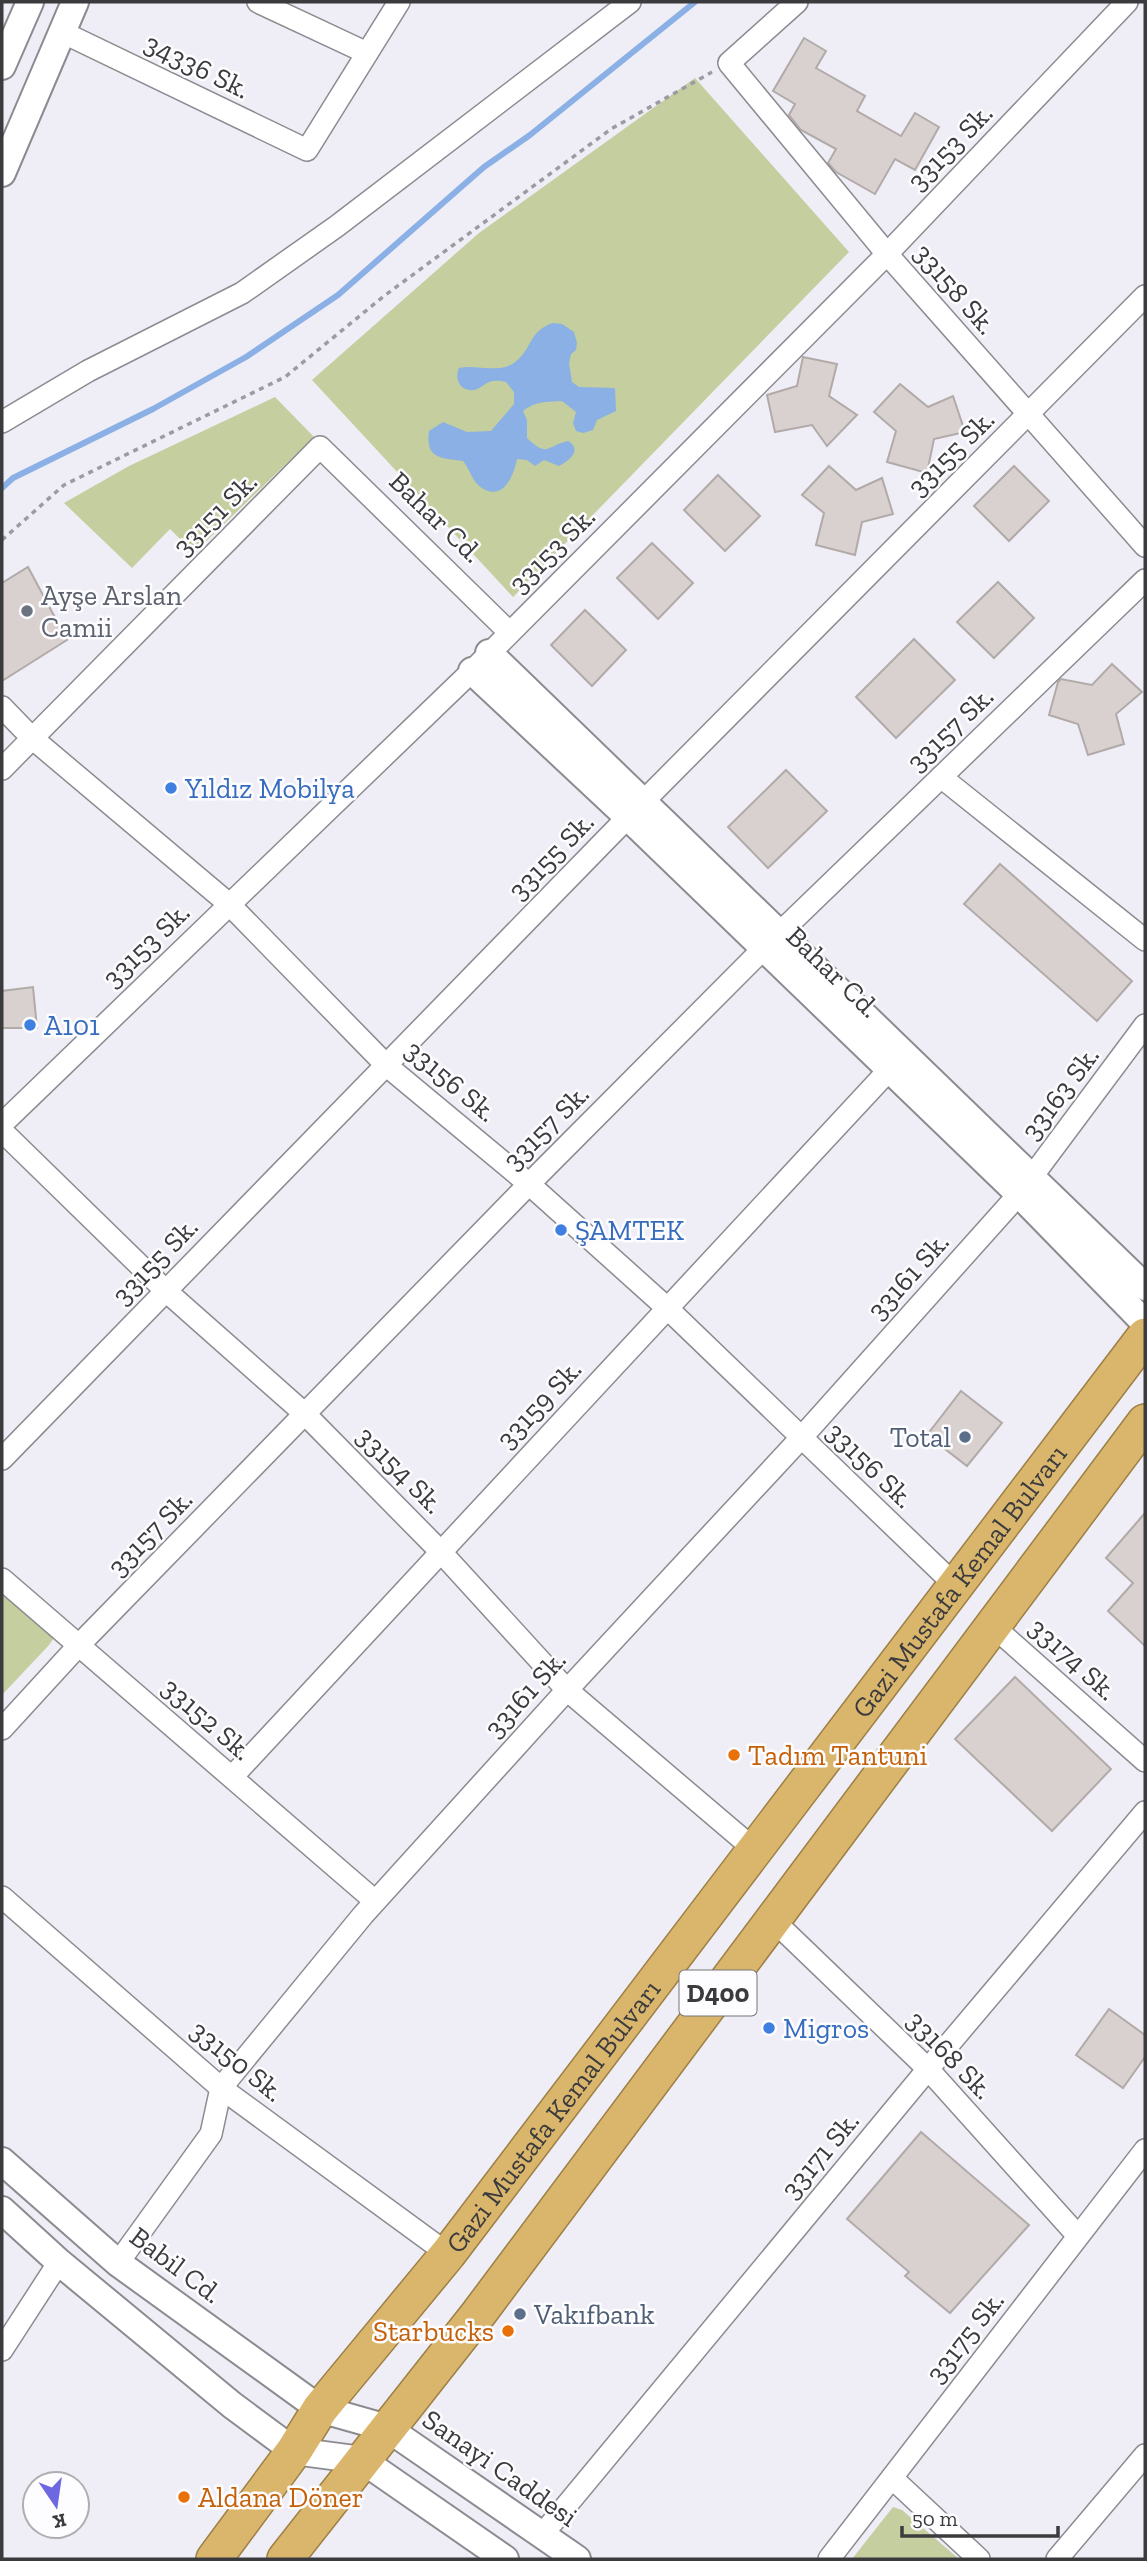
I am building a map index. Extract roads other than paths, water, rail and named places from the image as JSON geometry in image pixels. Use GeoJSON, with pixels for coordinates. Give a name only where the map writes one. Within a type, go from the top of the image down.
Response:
{"type":"FeatureCollection","features":[{"type":"Feature","properties":{"kind":"highway","name":"Gazi Mustafa Kemal Bulvarı"},"geometry":{"type":"LineString","coordinates":[[214,2559],[294,2451],[320,2409],[448,2255],[1145,1336]]}},
{"type":"Feature","properties":{"kind":"highway","name":"Gazi Mustafa Kemal Bulvarı"},"geometry":{"type":"LineString","coordinates":[[285,2559],[479,2313],[1144,1426]]}},
{"type":"Feature","properties":{"kind":"street"},"geometry":{"type":"LineString","coordinates":[[2,66],[30,2]]}},
{"type":"Feature","properties":{"kind":"street"},"geometry":{"type":"LineString","coordinates":[[2,173],[75,2]]}},
{"type":"Feature","properties":{"kind":"street"},"geometry":{"type":"LineString","coordinates":[[258,2],[367,53],[399,2]]}},
{"type":"Feature","properties":{"kind":"street"},"geometry":{"type":"LineString","coordinates":[[2,422],[88,371],[242,293],[337,226],[630,2]]}},
{"type":"Feature","properties":{"kind":"street","name":"33158 Sk."},"geometry":{"type":"LineString","coordinates":[[796,2],[729,63],[887,254],[1145,546]]}},
{"type":"Feature","properties":{"kind":"street","name":"33153 Sk."},"geometry":{"type":"LineString","coordinates":[[2,1124],[481,662],[887,254],[1127,2]]}},
{"type":"Feature","properties":{"kind":"street","name":"34336 Sk."},"geometry":{"type":"LineString","coordinates":[[62,32],[307,150],[367,53]]}},
{"type":"Feature","properties":{"kind":"street","name":"33155 Sk."},"geometry":{"type":"LineString","coordinates":[[2,1459],[636,809],[1145,296]]}},
{"type":"Feature","properties":{"kind":"street","name":"Bahar Cd."},"geometry":{"type":"LineString","coordinates":[[320,447],[509,632]]}},
{"type":"Feature","properties":{"kind":"street","name":"33151 Sk."},"geometry":{"type":"LineString","coordinates":[[2,769],[320,447]]}},
{"type":"Feature","properties":{"kind":"street","name":"33157 Sk."},"geometry":{"type":"LineString","coordinates":[[2,1729],[79,1645],[529,1184],[772,941],[1145,580]]}},
{"type":"Feature","properties":{"kind":"street","name":"Bahar Cd."},"geometry":{"type":"LineString","coordinates":[[481,662],[1025,1186],[1145,1323]]}},
{"type":"Feature","properties":{"kind":"street","name":"33156 Sk."},"geometry":{"type":"LineString","coordinates":[[2,707],[32,738],[229,904],[387,1066],[529,1184],[666,1307],[956,1586]]}},
{"type":"Feature","properties":{"kind":"street"},"geometry":{"type":"LineString","coordinates":[[941,777],[1145,940]]}},
{"type":"Feature","properties":{"kind":"street","name":"Bahar Cd."},"geometry":{"type":"LineString","coordinates":[[772,941],[888,1070],[1145,1287]]}},
{"type":"Feature","properties":{"kind":"street","name":"33163 Sk."},"geometry":{"type":"LineString","coordinates":[[1025,1186],[1145,1025]]}},
{"type":"Feature","properties":{"kind":"street","name":"33159 Sk."},"geometry":{"type":"LineString","coordinates":[[232,1777],[888,1070]]}},
{"type":"Feature","properties":{"kind":"street","name":"33154 Sk."},"geometry":{"type":"LineString","coordinates":[[2,1131],[166,1290],[306,1415],[440,1551],[567,1690],[755,1850]]}},
{"type":"Feature","properties":{"kind":"street","name":"33161 Sk."},"geometry":{"type":"LineString","coordinates":[[118,2263],[211,2134],[221,2088],[375,1901],[801,1438],[1025,1186]]}},
{"type":"Feature","properties":{"kind":"street","name":"33152 Sk."},"geometry":{"type":"LineString","coordinates":[[2,1578],[375,1901]]}},
{"type":"Feature","properties":{"kind":"street","name":"33174 Sk."},"geometry":{"type":"LineString","coordinates":[[994,1627],[1145,1761]]}},
{"type":"Feature","properties":{"kind":"street","name":"33171 Sk."},"geometry":{"type":"LineString","coordinates":[[542,2535],[1145,1812]]}},
{"type":"Feature","properties":{"kind":"street","name":"33150 Sk."},"geometry":{"type":"LineString","coordinates":[[2,1897],[221,2088],[448,2255]]}},
{"type":"Feature","properties":{"kind":"street","name":"33168 Sk."},"geometry":{"type":"LineString","coordinates":[[773,1920],[928,2069],[1078,2236]]}},
{"type":"Feature","properties":{"kind":"street","name":"33175 Sk."},"geometry":{"type":"LineString","coordinates":[[830,2559],[1078,2236],[1144,2156]]}},
{"type":"Feature","properties":{"kind":"street","name":"Babil Cd."},"geometry":{"type":"LineString","coordinates":[[2,2161],[118,2263],[320,2409]]}},
{"type":"Feature","properties":{"kind":"street"},"geometry":{"type":"LineString","coordinates":[[2,2210],[59,2262],[232,2405],[294,2451],[362,2460],[505,2559]]}},
{"type":"Feature","properties":{"kind":"street"},"geometry":{"type":"LineString","coordinates":[[2,2350],[59,2262]]}},
{"type":"Feature","properties":{"kind":"street","name":"Sanayi Caddesi"},"geometry":{"type":"LineString","coordinates":[[320,2409],[387,2428],[577,2559]]}},
{"type":"Feature","properties":{"kind":"street"},"geometry":{"type":"LineString","coordinates":[[1057,2559],[1145,2455]]}},
{"type":"Feature","properties":{"kind":"street"},"geometry":{"type":"LineString","coordinates":[[892,2478],[979,2559]]}},
{"type":"Feature","properties":{"kind":"water"},"geometry":{"type":"Polygon","coordinates":[[[553,323],[562,324],[574,332],[576,350],[571,354],[569,363],[572,382],[579,387],[615,388],[616,411],[597,420],[593,430],[583,433],[576,431],[573,423],[576,412],[562,401],[532,405],[523,411],[527,420],[527,438],[543,449],[568,441],[574,448],[573,455],[559,466],[544,460],[535,466],[527,460],[517,459],[507,484],[502,489],[490,491],[482,488],[463,461],[442,458],[432,452],[428,440],[429,431],[443,422],[467,432],[491,431],[514,404],[514,392],[506,382],[498,381],[489,382],[474,390],[465,389],[459,384],[459,368],[508,366],[520,358],[539,331],[553,323]]]}},
{"type":"Feature","properties":{"kind":"waterway"},"geometry":{"type":"LineString","coordinates":[[2,488],[13,478],[153,409],[246,357],[338,295],[484,167],[530,135],[695,2]]}},
{"type":"Feature","properties":{"kind":"place","name":"Ayşe Arslan Camii"},"geometry":{"type":"Point","coordinates":[27,611]}},
{"type":"Feature","properties":{"kind":"place","name":"Yıldız Mobilya"},"geometry":{"type":"Point","coordinates":[171,788]}},
{"type":"Feature","properties":{"kind":"place","name":"A101"},"geometry":{"type":"Point","coordinates":[30,1025]}},
{"type":"Feature","properties":{"kind":"place","name":"ŞAMTEK"},"geometry":{"type":"Point","coordinates":[561,1230]}},
{"type":"Feature","properties":{"kind":"place","name":"Total"},"geometry":{"type":"Point","coordinates":[965,1437]}},
{"type":"Feature","properties":{"kind":"place","name":"Tadım Tantuni"},"geometry":{"type":"Point","coordinates":[734,1755]}},
{"type":"Feature","properties":{"kind":"place","name":"Migros"},"geometry":{"type":"Point","coordinates":[769,2028]}},
{"type":"Feature","properties":{"kind":"place","name":"Vakıfbank"},"geometry":{"type":"Point","coordinates":[520,2314]}},
{"type":"Feature","properties":{"kind":"place","name":"Starbucks"},"geometry":{"type":"Point","coordinates":[508,2331]}},
{"type":"Feature","properties":{"kind":"place","name":"Aldana Döner"},"geometry":{"type":"Point","coordinates":[184,2497]}}]}
